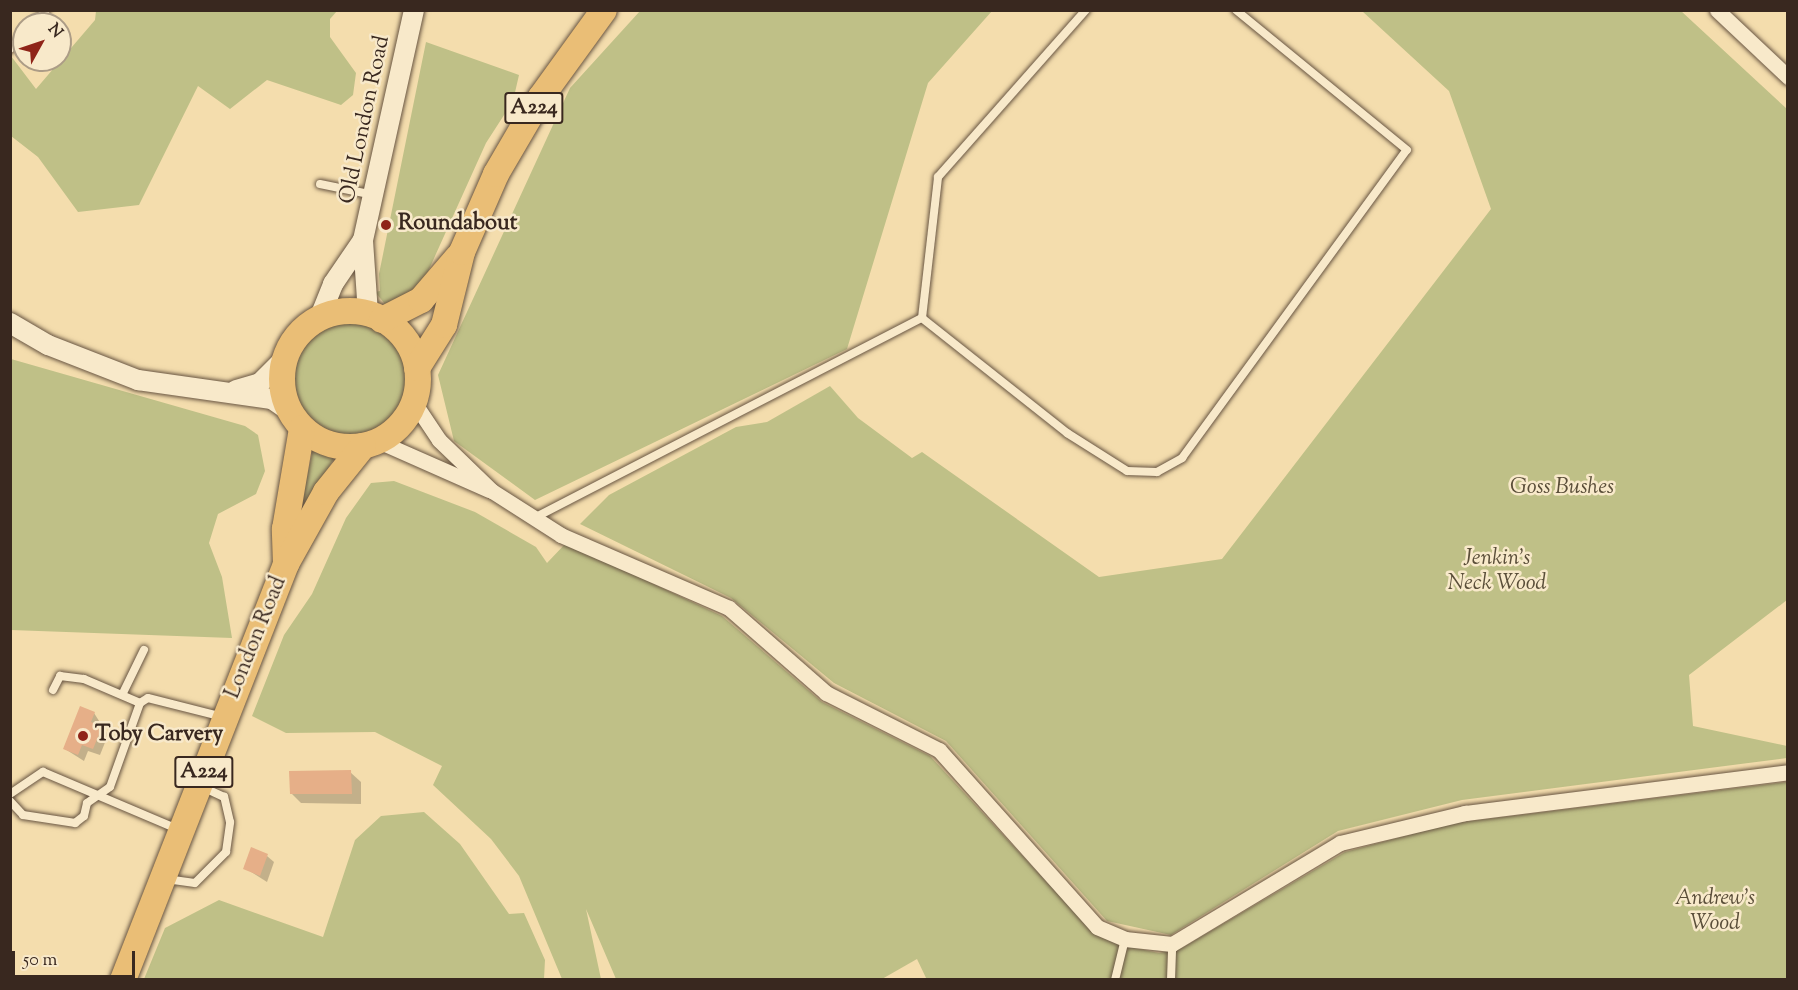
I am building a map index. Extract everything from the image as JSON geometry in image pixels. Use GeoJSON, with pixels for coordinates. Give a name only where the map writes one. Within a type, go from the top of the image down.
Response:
{"type":"FeatureCollection","features":[{"type":"Feature","properties":{"kind":"main road","name":"A224"},"geometry":{"type":"LineString","coordinates":[[417,368],[444,325],[462,252],[516,138],[604,10]]}},
{"type":"Feature","properties":{"kind":"main road","name":"A224"},"geometry":{"type":"LineString","coordinates":[[375,317],[421,300],[462,252]]}},
{"type":"Feature","properties":{"kind":"main road"},"geometry":{"type":"LineString","coordinates":[[336,313],[375,317],[405,341],[417,368],[415,404],[371,443],[332,445],[296,419],[282,379],[285,359],[298,335],[319,319],[336,313]]}},
{"type":"Feature","properties":{"kind":"main road","name":"London Road"},"geometry":{"type":"LineString","coordinates":[[286,564],[285,529],[296,419]]}},
{"type":"Feature","properties":{"kind":"main road","name":"London Road"},"geometry":{"type":"LineString","coordinates":[[123,980],[286,564],[326,492],[371,443]]}},
{"type":"Feature","properties":{"kind":"street","name":"Old London Road"},"geometry":{"type":"LineString","coordinates":[[319,319],[333,284],[363,240],[375,195],[414,10]]}},
{"type":"Feature","properties":{"kind":"street"},"geometry":{"type":"LineString","coordinates":[[1717,10],[1788,77]]}},
{"type":"Feature","properties":{"kind":"street","name":"Old London Road"},"geometry":{"type":"LineString","coordinates":[[363,240],[375,317]]}},
{"type":"Feature","properties":{"kind":"street"},"geometry":{"type":"LineString","coordinates":[[10,323],[48,345],[138,380],[272,399],[296,419]]}},
{"type":"Feature","properties":{"kind":"street"},"geometry":{"type":"LineString","coordinates":[[231,392],[261,383],[285,359]]}},
{"type":"Feature","properties":{"kind":"street"},"geometry":{"type":"LineString","coordinates":[[415,404],[439,440],[492,491]]}},
{"type":"Feature","properties":{"kind":"street"},"geometry":{"type":"LineString","coordinates":[[371,443],[492,491],[561,535],[729,608],[826,693],[939,750],[1097,927],[1125,939],[1172,944],[1340,843],[1465,813],[1788,772]]}},
{"type":"Feature","properties":{"kind":"lane"},"geometry":{"type":"LineString","coordinates":[[922,318],[939,177],[1086,10]]}},
{"type":"Feature","properties":{"kind":"lane"},"geometry":{"type":"LineString","coordinates":[[922,318],[1067,433],[1127,471],[1157,472],[1182,458],[1407,150],[1236,10]]}},
{"type":"Feature","properties":{"kind":"lane"},"geometry":{"type":"LineString","coordinates":[[320,184],[375,195]]}},
{"type":"Feature","properties":{"kind":"lane"},"geometry":{"type":"LineString","coordinates":[[534,518],[922,318]]}},
{"type":"Feature","properties":{"kind":"lane"},"geometry":{"type":"LineString","coordinates":[[123,693],[144,650]]}},
{"type":"Feature","properties":{"kind":"lane"},"geometry":{"type":"LineString","coordinates":[[53,690],[60,676],[123,693],[140,703]]}},
{"type":"Feature","properties":{"kind":"lane"},"geometry":{"type":"LineString","coordinates":[[10,801],[23,815],[75,823],[84,816],[87,803],[110,786],[140,703],[148,698],[174,701],[225,717]]}},
{"type":"Feature","properties":{"kind":"lane"},"geometry":{"type":"LineString","coordinates":[[10,794],[44,772],[181,831]]}},
{"type":"Feature","properties":{"kind":"lane"},"geometry":{"type":"LineString","coordinates":[[162,879],[195,883],[226,852],[231,822],[224,797],[199,785]]}},
{"type":"Feature","properties":{"kind":"lane"},"geometry":{"type":"LineString","coordinates":[[1114,980],[1125,939]]}},
{"type":"Feature","properties":{"kind":"lane"},"geometry":{"type":"LineString","coordinates":[[1171,980],[1172,944]]}},
{"type":"Feature","properties":{"kind":"green space"},"geometry":{"type":"Polygon","coordinates":[[[96,11],[337,11],[330,19],[330,37],[356,73],[353,95],[341,105],[267,80],[230,109],[198,86],[139,205],[78,212],[38,157],[11,136],[11,56],[12,72],[23,72],[36,89],[51,72],[72,72],[72,47],[95,20],[96,11]]]}},
{"type":"Feature","properties":{"kind":"green space"},"geometry":{"type":"Polygon","coordinates":[[[640,11],[992,11],[928,83],[847,349],[535,500],[454,441],[438,375],[570,88],[640,11]]]}},
{"type":"Feature","properties":{"kind":"green space","name":"Goss Bushes"},"geometry":{"type":"Polygon","coordinates":[[[1362,11],[1681,11],[1787,109],[1787,600],[1689,675],[1693,726],[1787,746],[1787,758],[1462,800],[1338,831],[1171,935],[1107,921],[946,741],[834,683],[731,598],[580,524],[609,495],[736,427],[767,422],[830,386],[858,418],[912,458],[922,452],[1099,577],[1222,559],[1491,209],[1449,91],[1362,11]]]}},
{"type":"Feature","properties":{"kind":"green space"},"geometry":{"type":"Polygon","coordinates":[[[426,42],[519,75],[513,101],[486,143],[426,276],[416,289],[385,304],[375,292],[380,291],[379,274],[426,42]]]}},
{"type":"Feature","properties":{"kind":"green space"},"geometry":{"type":"Polygon","coordinates":[[[351,323],[372,327],[391,339],[403,358],[407,379],[403,400],[391,419],[372,431],[351,435],[330,431],[311,419],[299,400],[295,379],[299,358],[311,339],[330,327],[351,323]]]}},
{"type":"Feature","properties":{"kind":"green space"},"geometry":{"type":"Polygon","coordinates":[[[11,359],[245,426],[258,435],[265,471],[256,494],[218,514],[209,543],[222,577],[232,638],[11,630],[11,359]]]}},
{"type":"Feature","properties":{"kind":"green space"},"geometry":{"type":"Polygon","coordinates":[[[313,449],[335,456],[296,529],[313,449]]]}},
{"type":"Feature","properties":{"kind":"green space","name":"Andrew's Wood"},"geometry":{"type":"Polygon","coordinates":[[[394,481],[475,512],[536,547],[547,563],[566,543],[722,616],[822,702],[930,756],[1093,932],[1116,944],[1159,953],[1182,948],[1345,852],[1454,823],[1787,782],[1787,979],[927,980],[917,959],[882,979],[616,979],[586,909],[601,979],[562,979],[519,876],[491,839],[433,785],[442,766],[375,732],[286,733],[252,716],[284,635],[312,594],[346,518],[371,483],[394,481]]]}},
{"type":"Feature","properties":{"kind":"green space"},"geometry":{"type":"Polygon","coordinates":[[[424,812],[460,844],[509,914],[524,913],[545,960],[544,979],[144,979],[165,928],[219,900],[323,937],[355,840],[381,816],[424,812]]]}},
{"type":"Feature","properties":{"kind":"building","name":"Toby Carvery"},"geometry":{"type":"Polygon","coordinates":[[[80,706],[95,712],[91,722],[102,727],[93,749],[82,745],[78,755],[63,749],[80,706]]]}},
{"type":"Feature","properties":{"kind":"building"},"geometry":{"type":"Polygon","coordinates":[[[351,770],[352,794],[290,794],[289,771],[351,770]]]}},
{"type":"Feature","properties":{"kind":"building"},"geometry":{"type":"Polygon","coordinates":[[[251,847],[268,854],[260,876],[243,869],[251,847]]]}},
{"type":"Feature","properties":{"kind":"place","name":"Roundabout"},"geometry":{"type":"Point","coordinates":[386,225]}},
{"type":"Feature","properties":{"kind":"place","name":"Toby Carvery"},"geometry":{"type":"Point","coordinates":[83,736]}},
{"type":"Feature","properties":{"kind":"park label","name":"Jenkin's Neck Wood"},"geometry":{"type":"Point","coordinates":[1497,572]}}]}
